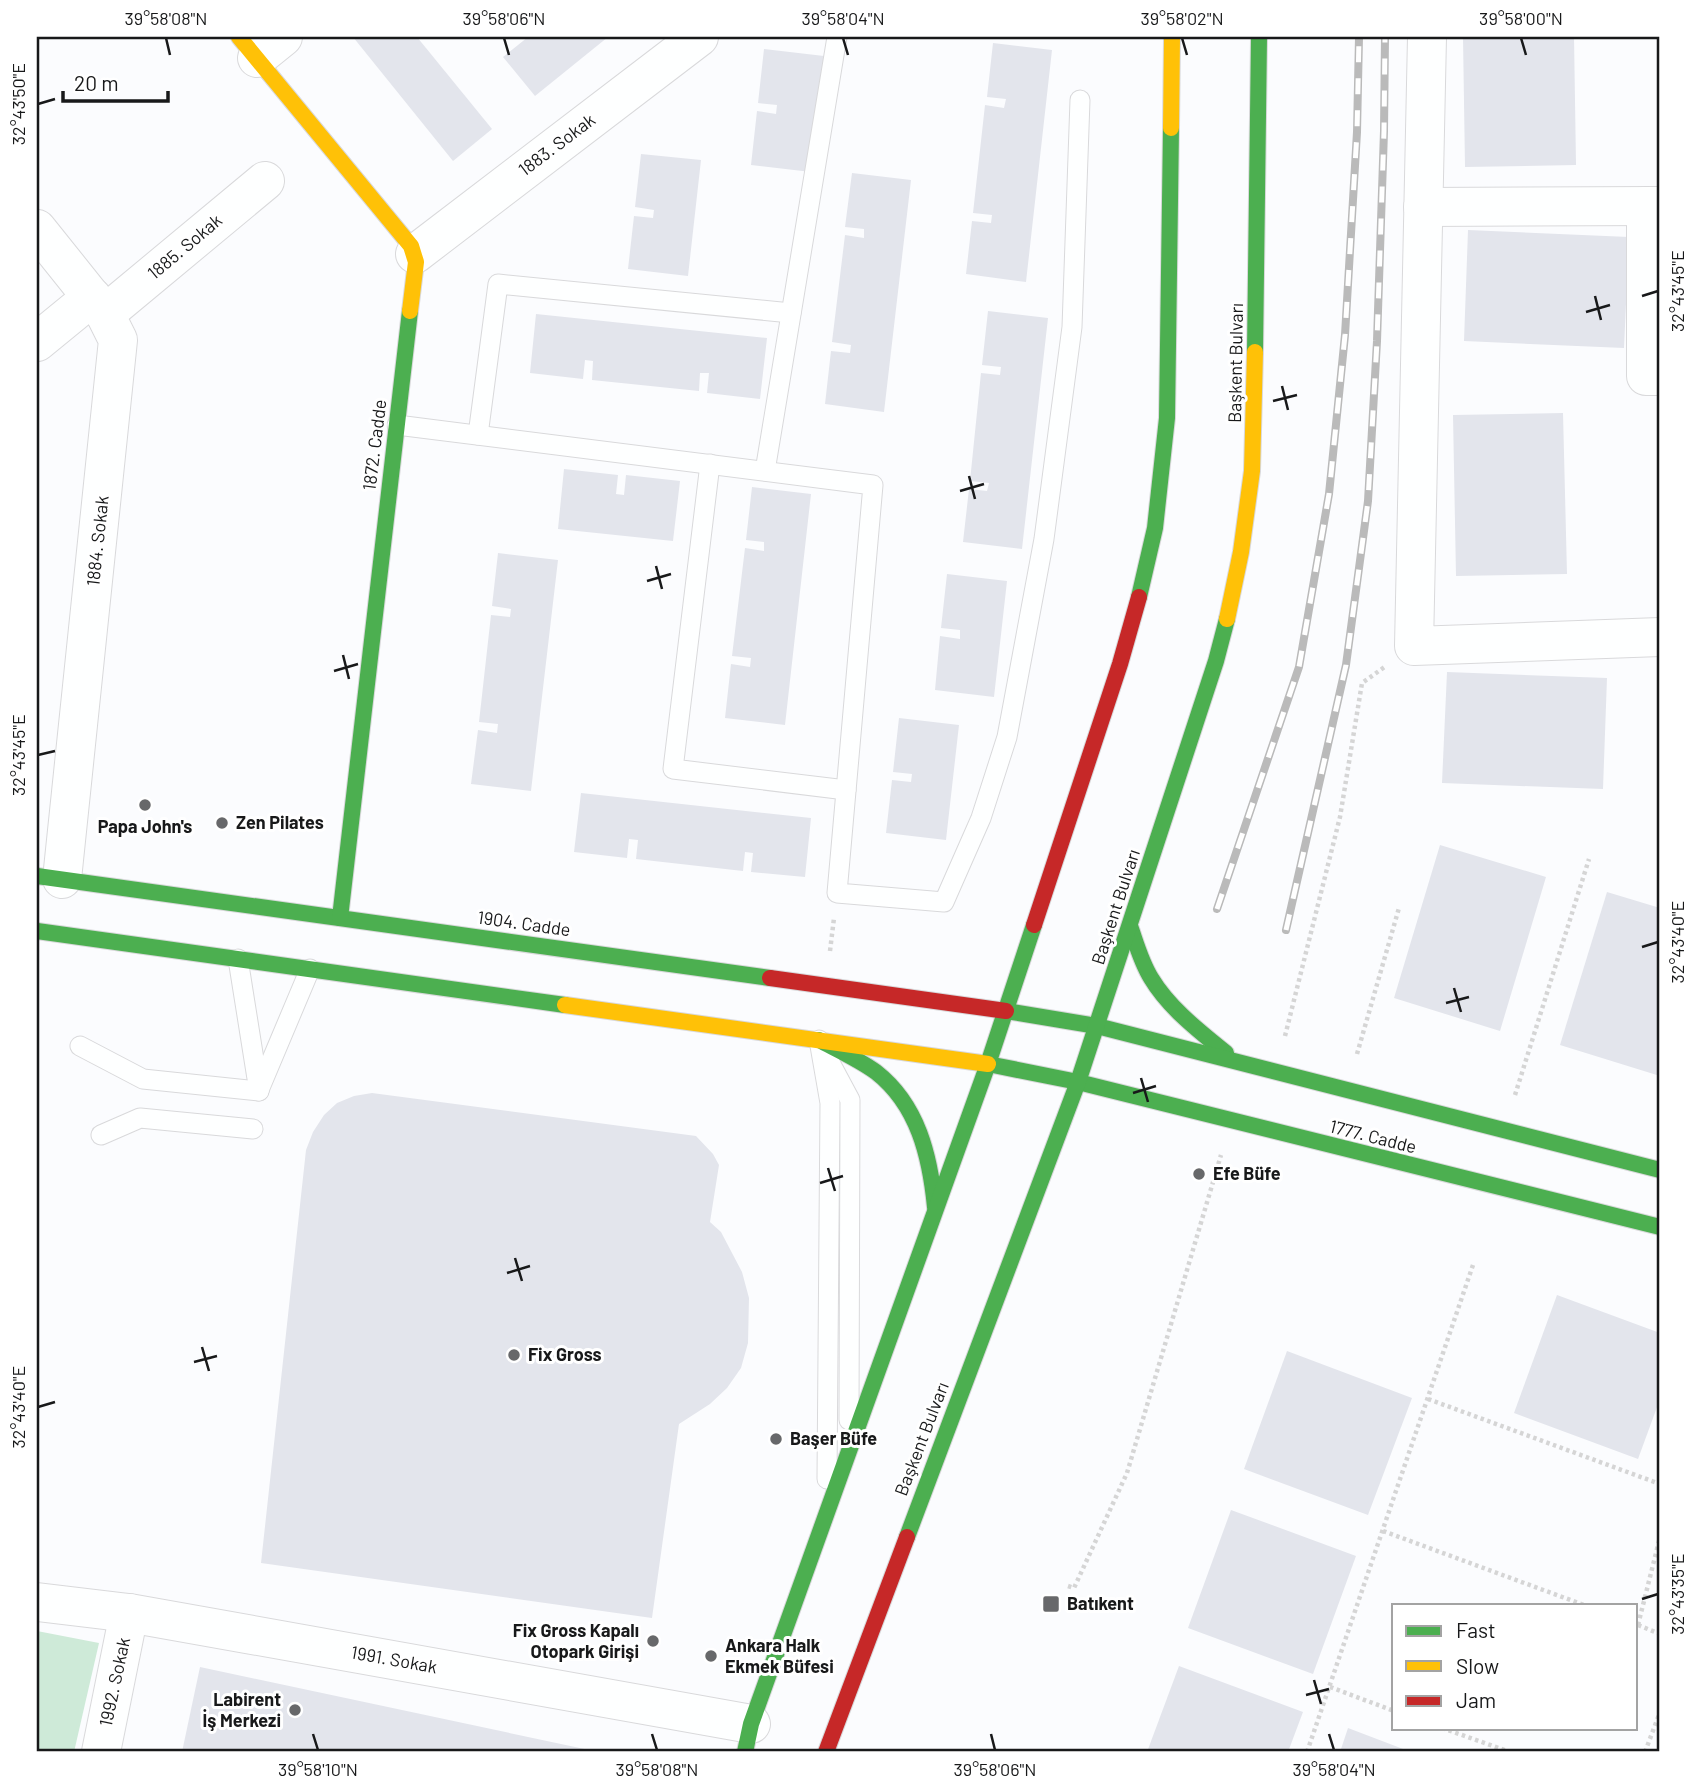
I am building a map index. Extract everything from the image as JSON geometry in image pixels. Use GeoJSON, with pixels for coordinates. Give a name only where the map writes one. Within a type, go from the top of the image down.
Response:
{"type":"FeatureCollection","features":[{"type":"Feature","properties":{"kind":"main road"},"geometry":{"type":"LineString","coordinates":[[748,1738],[988,1064],[1135,615],[1155,528],[1167,418],[1172,37]]}},
{"type":"Feature","properties":{"kind":"main road","name":"Başkent Bulvarı"},"geometry":{"type":"LineString","coordinates":[[826,1752],[1078,1082],[1216,661],[1235,587],[1247,518],[1254,442],[1259,37]]}},
{"type":"Feature","properties":{"kind":"main road"},"geometry":{"type":"LineString","coordinates":[[260,44],[415,254]]}},
{"type":"Feature","properties":{"kind":"main road","name":"1872. Cadde"},"geometry":{"type":"LineString","coordinates":[[340,918],[415,254]]}},
{"type":"Feature","properties":{"kind":"main road","name":"1904. Cadde"},"geometry":{"type":"LineString","coordinates":[[49,878],[1006,1011],[1097,1026]]}},
{"type":"Feature","properties":{"kind":"main road"},"geometry":{"type":"LineString","coordinates":[[1130,926],[1141,957],[1153,979],[1184,1017],[1233,1059]]}},
{"type":"Feature","properties":{"kind":"main road"},"geometry":{"type":"LineString","coordinates":[[37,931],[988,1064]]}},
{"type":"Feature","properties":{"kind":"main road"},"geometry":{"type":"LineString","coordinates":[[1097,1026],[1660,1170]]}},
{"type":"Feature","properties":{"kind":"main road"},"geometry":{"type":"LineString","coordinates":[[819,1040],[864,1063],[885,1079],[905,1101],[922,1138],[932,1173],[936,1212]]}},
{"type":"Feature","properties":{"kind":"main road","name":"1777. Cadde"},"geometry":{"type":"LineString","coordinates":[[988,1064],[1078,1082],[1660,1227]]}},
{"type":"Feature","properties":{"kind":"street","name":"1883. Sokak"},"geometry":{"type":"LineString","coordinates":[[415,254],[699,37]]}},
{"type":"Feature","properties":{"kind":"street"},"geometry":{"type":"LineString","coordinates":[[1427,37],[1413,646],[1660,636]]}},
{"type":"Feature","properties":{"kind":"street","name":"1885. Sokak"},"geometry":{"type":"LineString","coordinates":[[37,342],[99,306],[265,181]]}},
{"type":"Feature","properties":{"kind":"street"},"geometry":{"type":"LineString","coordinates":[[1423,207],[1653,206],[1646,376],[1660,376]]}},
{"type":"Feature","properties":{"kind":"street","name":"1884. Sokak"},"geometry":{"type":"LineString","coordinates":[[37,229],[99,306],[117,334],[118,348],[49,878]]}},
{"type":"Feature","properties":{"kind":"street","name":"1991. Sokak"},"geometry":{"type":"LineString","coordinates":[[37,1602],[129,1613],[748,1738]]}},
{"type":"Feature","properties":{"kind":"street","name":"1992. Sokak"},"geometry":{"type":"LineString","coordinates":[[100,1752],[129,1613]]}},
{"type":"Feature","properties":{"kind":"lane"},"geometry":{"type":"LineString","coordinates":[[765,471],[836,37]]}},
{"type":"Feature","properties":{"kind":"lane"},"geometry":{"type":"LineString","coordinates":[[397,425],[873,485],[837,892],[944,902],[981,818],[1007,737],[1044,539],[1072,327],[1080,100]]}},
{"type":"Feature","properties":{"kind":"lane"},"geometry":{"type":"LineString","coordinates":[[478,435],[498,284],[791,313]]}},
{"type":"Feature","properties":{"kind":"lane"},"geometry":{"type":"LineString","coordinates":[[710,464],[673,769],[846,790]]}},
{"type":"Feature","properties":{"kind":"lane"},"geometry":{"type":"LineString","coordinates":[[238,959],[259,1091]]}},
{"type":"Feature","properties":{"kind":"lane"},"geometry":{"type":"LineString","coordinates":[[259,1091],[310,969]]}},
{"type":"Feature","properties":{"kind":"lane"},"geometry":{"type":"LineString","coordinates":[[819,1040],[850,1100],[848,1455]]}},
{"type":"Feature","properties":{"kind":"lane"},"geometry":{"type":"LineString","coordinates":[[819,1040],[830,1103],[827,1514]]}},
{"type":"Feature","properties":{"kind":"lane"},"geometry":{"type":"LineString","coordinates":[[80,1046],[143,1079],[259,1091]]}},
{"type":"Feature","properties":{"kind":"lane"},"geometry":{"type":"LineString","coordinates":[[101,1135],[140,1118],[253,1129]]}},
{"type":"Feature","properties":{"kind":"path"},"geometry":{"type":"LineString","coordinates":[[1276,1070],[1340,817],[1362,683],[1413,646]]}},
{"type":"Feature","properties":{"kind":"path"},"geometry":{"type":"LineString","coordinates":[[1504,1129],[1589,859]]}},
{"type":"Feature","properties":{"kind":"path"},"geometry":{"type":"LineString","coordinates":[[826,986],[837,892]]}},
{"type":"Feature","properties":{"kind":"path"},"geometry":{"type":"LineString","coordinates":[[1347,1089],[1399,908]]}},
{"type":"Feature","properties":{"kind":"path"},"geometry":{"type":"LineString","coordinates":[[1068,1586],[1074,1588],[1127,1473],[1223,1149]]}},
{"type":"Feature","properties":{"kind":"path"},"geometry":{"type":"LineString","coordinates":[[1307,1752],[1473,1265]]}},
{"type":"Feature","properties":{"kind":"path"},"geometry":{"type":"LineString","coordinates":[[1428,1399],[1660,1484]]}},
{"type":"Feature","properties":{"kind":"path"},"geometry":{"type":"LineString","coordinates":[[1383,1531],[1581,1604]]}},
{"type":"Feature","properties":{"kind":"path"},"geometry":{"type":"LineString","coordinates":[[1638,1621],[1660,1537]]}},
{"type":"Feature","properties":{"kind":"path"},"geometry":{"type":"LineString","coordinates":[[1638,1625],[1660,1633]]}},
{"type":"Feature","properties":{"kind":"path"},"geometry":{"type":"LineString","coordinates":[[1330,1687],[1392,1709]]}},
{"type":"Feature","properties":{"kind":"path"},"geometry":{"type":"LineString","coordinates":[[1645,1752],[1660,1712]]}},
{"type":"Feature","properties":{"kind":"path"},"geometry":{"type":"LineString","coordinates":[[1448,1730],[1510,1752]]}},
{"type":"Feature","properties":{"kind":"path"},"geometry":{"type":"LineString","coordinates":[[1490,1752],[1492,1746]]}},
{"type":"Feature","properties":{"kind":"green space"},"geometry":{"type":"Polygon","coordinates":[[[37,1631],[99,1643],[74,1752],[37,1752],[37,1631]]]}},
{"type":"Feature","properties":{"kind":"building"},"geometry":{"type":"Polygon","coordinates":[[[353,37],[417,37],[492,129],[453,161],[353,37]]]}},
{"type":"Feature","properties":{"kind":"building"},"geometry":{"type":"Polygon","coordinates":[[[528,37],[608,37],[535,96],[503,57],[528,37]]]}},
{"type":"Feature","properties":{"kind":"building"},"geometry":{"type":"Polygon","coordinates":[[[1463,37],[1574,37],[1576,165],[1465,167],[1463,37]]]}},
{"type":"Feature","properties":{"kind":"building"},"geometry":{"type":"Polygon","coordinates":[[[993,43],[1052,50],[1026,282],[966,274],[972,221],[991,223],[992,215],[973,213],[985,105],[1004,108],[1006,99],[987,97],[993,43]]]}},
{"type":"Feature","properties":{"kind":"building"},"geometry":{"type":"Polygon","coordinates":[[[764,49],[824,56],[811,172],[751,165],[757,111],[776,114],[777,105],[758,103],[764,49]]]}},
{"type":"Feature","properties":{"kind":"building"},"geometry":{"type":"Polygon","coordinates":[[[641,154],[701,160],[688,276],[628,269],[634,216],[653,218],[654,210],[635,207],[641,154]]]}},
{"type":"Feature","properties":{"kind":"building"},"geometry":{"type":"Polygon","coordinates":[[[852,173],[911,180],[884,412],[825,404],[831,351],[850,353],[851,345],[832,342],[845,235],[864,238],[864,229],[845,227],[852,173]]]}},
{"type":"Feature","properties":{"kind":"building"},"geometry":{"type":"Polygon","coordinates":[[[1468,230],[1629,237],[1624,348],[1464,341],[1468,230]]]}},
{"type":"Feature","properties":{"kind":"building"},"geometry":{"type":"Polygon","coordinates":[[[988,311],[1048,318],[1022,549],[963,542],[969,489],[987,491],[989,483],[970,481],[981,373],[1000,375],[1001,367],[982,365],[988,311]]]}},
{"type":"Feature","properties":{"kind":"building"},"geometry":{"type":"Polygon","coordinates":[[[536,314],[767,338],[760,399],[707,393],[709,373],[700,373],[699,391],[592,380],[593,361],[585,360],[583,379],[530,373],[536,314]]]}},
{"type":"Feature","properties":{"kind":"building"},"geometry":{"type":"Polygon","coordinates":[[[1563,413],[1567,574],[1456,576],[1453,415],[1563,413]]]}},
{"type":"Feature","properties":{"kind":"building"},"geometry":{"type":"Polygon","coordinates":[[[564,469],[618,475],[616,494],[624,495],[626,475],[680,481],[673,541],[558,529],[564,469]]]}},
{"type":"Feature","properties":{"kind":"building"},"geometry":{"type":"Polygon","coordinates":[[[752,487],[811,494],[785,725],[725,718],[731,664],[750,667],[751,658],[732,656],[745,548],[764,551],[764,542],[746,540],[752,487]]]}},
{"type":"Feature","properties":{"kind":"building"},"geometry":{"type":"Polygon","coordinates":[[[498,553],[558,560],[531,791],[471,784],[478,730],[497,733],[498,724],[479,722],[491,615],[510,617],[511,609],[492,606],[498,553]]]}},
{"type":"Feature","properties":{"kind":"building"},"geometry":{"type":"Polygon","coordinates":[[[947,574],[1007,581],[994,697],[935,690],[940,636],[960,639],[960,630],[941,628],[947,574]]]}},
{"type":"Feature","properties":{"kind":"building"},"geometry":{"type":"Polygon","coordinates":[[[1447,672],[1607,678],[1603,789],[1442,783],[1447,672]]]}},
{"type":"Feature","properties":{"kind":"building"},"geometry":{"type":"Polygon","coordinates":[[[899,718],[959,725],[946,840],[886,833],[892,780],[911,782],[912,774],[893,772],[899,718]]]}},
{"type":"Feature","properties":{"kind":"building"},"geometry":{"type":"Polygon","coordinates":[[[581,793],[811,818],[805,877],[751,872],[753,853],[745,852],[743,871],[636,859],[638,840],[629,839],[627,858],[574,852],[581,793]]]}},
{"type":"Feature","properties":{"kind":"building"},"geometry":{"type":"Polygon","coordinates":[[[1440,845],[1546,877],[1500,1031],[1394,998],[1440,845]]]}},
{"type":"Feature","properties":{"kind":"building"},"geometry":{"type":"Polygon","coordinates":[[[1607,892],[1660,908],[1660,1076],[1560,1045],[1607,892]]]}},
{"type":"Feature","properties":{"kind":"building","name":"Fix Gross"},"geometry":{"type":"Polygon","coordinates":[[[372,1093],[696,1136],[713,1154],[719,1165],[710,1222],[721,1232],[742,1272],[749,1298],[748,1343],[741,1368],[727,1388],[710,1404],[679,1424],[652,1618],[261,1563],[306,1150],[324,1115],[337,1103],[372,1093]]]}},
{"type":"Feature","properties":{"kind":"building"},"geometry":{"type":"Polygon","coordinates":[[[1557,1295],[1660,1333],[1660,1399],[1638,1459],[1514,1413],[1557,1295]]]}},
{"type":"Feature","properties":{"kind":"building"},"geometry":{"type":"Polygon","coordinates":[[[1287,1351],[1412,1398],[1368,1515],[1244,1469],[1287,1351]]]}},
{"type":"Feature","properties":{"kind":"building"},"geometry":{"type":"Polygon","coordinates":[[[1231,1510],[1356,1556],[1313,1674],[1188,1628],[1231,1510]]]}},
{"type":"Feature","properties":{"kind":"building"},"geometry":{"type":"Polygon","coordinates":[[[1179,1666],[1303,1712],[1288,1752],[1147,1752],[1179,1666]]]}},
{"type":"Feature","properties":{"kind":"building","name":"Labirent İş Merkezi"},"geometry":{"type":"Polygon","coordinates":[[[200,1667],[594,1751],[594,1752],[182,1752],[200,1667]]]}},
{"type":"Feature","properties":{"kind":"building"},"geometry":{"type":"Polygon","coordinates":[[[1348,1728],[1411,1752],[1340,1752],[1348,1728]]]}},
{"type":"Feature","properties":{"kind":"railway"},"geometry":{"type":"LineString","coordinates":[[1217,909],[1299,667],[1329,494],[1345,335],[1357,132],[1359,37]]}},
{"type":"Feature","properties":{"kind":"railway"},"geometry":{"type":"LineString","coordinates":[[1286,930],[1346,665],[1368,501],[1377,341],[1385,37]]}},
{"type":"Feature","properties":{"kind":"traffic: fast"},"geometry":{"type":"LineString","coordinates":[[1255,352],[1259,37]]}},
{"type":"Feature","properties":{"kind":"traffic: fast"},"geometry":{"type":"LineString","coordinates":[[1139,597],[1155,528],[1167,418],[1171,128]]}},
{"type":"Feature","properties":{"kind":"traffic: fast"},"geometry":{"type":"LineString","coordinates":[[340,918],[410,311]]}},
{"type":"Feature","properties":{"kind":"traffic: fast"},"geometry":{"type":"LineString","coordinates":[[907,1537],[1078,1082],[1216,661],[1227,619]]}},
{"type":"Feature","properties":{"kind":"traffic: fast"},"geometry":{"type":"LineString","coordinates":[[37,876],[770,978]]}},
{"type":"Feature","properties":{"kind":"traffic: fast"},"geometry":{"type":"LineString","coordinates":[[745,1752],[751,1724],[988,1064],[1034,925]]}},
{"type":"Feature","properties":{"kind":"traffic: fast"},"geometry":{"type":"LineString","coordinates":[[1130,926],[1144,966],[1158,989],[1185,1018],[1226,1053]]}},
{"type":"Feature","properties":{"kind":"traffic: fast"},"geometry":{"type":"LineString","coordinates":[[37,931],[565,1005]]}},
{"type":"Feature","properties":{"kind":"traffic: fast"},"geometry":{"type":"LineString","coordinates":[[1006,1011],[1097,1026]]}},
{"type":"Feature","properties":{"kind":"traffic: fast"},"geometry":{"type":"LineString","coordinates":[[1097,1026],[1660,1170]]}},
{"type":"Feature","properties":{"kind":"traffic: fast"},"geometry":{"type":"LineString","coordinates":[[819,1040],[876,1072],[902,1100],[912,1116],[925,1151],[935,1207]]}},
{"type":"Feature","properties":{"kind":"traffic: fast"},"geometry":{"type":"LineString","coordinates":[[988,1064],[1078,1082]]}},
{"type":"Feature","properties":{"kind":"traffic: fast"},"geometry":{"type":"LineString","coordinates":[[1078,1082],[1660,1227]]}},
{"type":"Feature","properties":{"kind":"traffic: slow"},"geometry":{"type":"LineString","coordinates":[[239,37],[411,246],[416,262],[410,311]]}},
{"type":"Feature","properties":{"kind":"traffic: slow"},"geometry":{"type":"LineString","coordinates":[[1171,128],[1172,37]]}},
{"type":"Feature","properties":{"kind":"traffic: slow"},"geometry":{"type":"LineString","coordinates":[[1227,619],[1241,552],[1252,471],[1255,352]]}},
{"type":"Feature","properties":{"kind":"traffic: slow"},"geometry":{"type":"LineString","coordinates":[[565,1005],[988,1064]]}},
{"type":"Feature","properties":{"kind":"traffic: jam"},"geometry":{"type":"LineString","coordinates":[[1034,925],[1120,664],[1139,597]]}},
{"type":"Feature","properties":{"kind":"traffic: jam"},"geometry":{"type":"LineString","coordinates":[[770,978],[1006,1011]]}},
{"type":"Feature","properties":{"kind":"traffic: jam"},"geometry":{"type":"LineString","coordinates":[[826,1752],[907,1537]]}},
{"type":"Feature","properties":{"kind":"place","name":"Papa John's"},"geometry":{"type":"Point","coordinates":[145,805]}},
{"type":"Feature","properties":{"kind":"place","name":"Zen Pilates"},"geometry":{"type":"Point","coordinates":[222,823]}},
{"type":"Feature","properties":{"kind":"place","name":"Efe Büfe"},"geometry":{"type":"Point","coordinates":[1199,1174]}},
{"type":"Feature","properties":{"kind":"place","name":"Fix Gross"},"geometry":{"type":"Point","coordinates":[514,1355]}},
{"type":"Feature","properties":{"kind":"place","name":"Başer Büfe"},"geometry":{"type":"Point","coordinates":[776,1439]}},
{"type":"Feature","properties":{"kind":"place","name":"Batıkent"},"geometry":{"type":"Point","coordinates":[1051,1604]}},
{"type":"Feature","properties":{"kind":"place","name":"Fix Gross Kapalı Otopark Girişi"},"geometry":{"type":"Point","coordinates":[653,1641]}},
{"type":"Feature","properties":{"kind":"place","name":"Ankara Halk Ekmek Büfesi"},"geometry":{"type":"Point","coordinates":[711,1656]}},
{"type":"Feature","properties":{"kind":"place","name":"Labirent İş Merkezi"},"geometry":{"type":"Point","coordinates":[295,1710]}}]}
